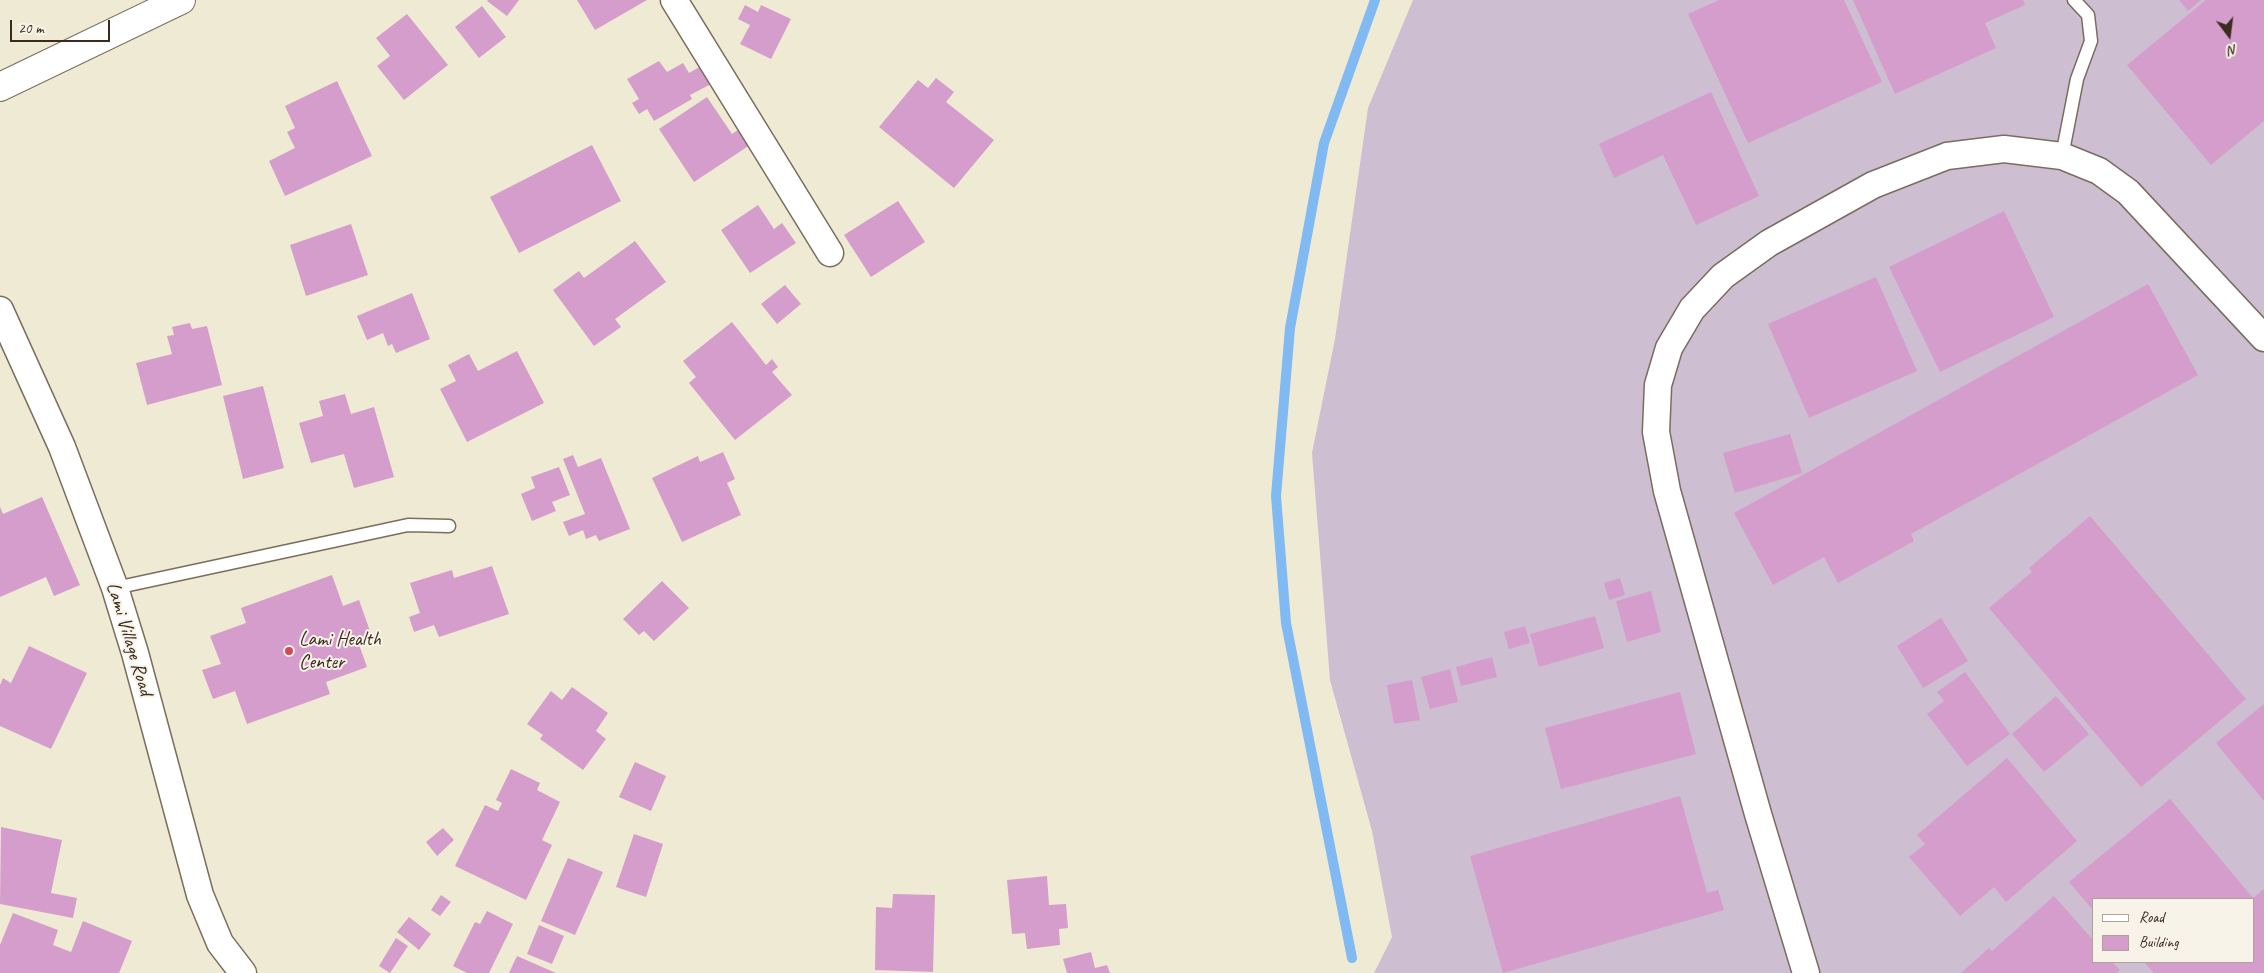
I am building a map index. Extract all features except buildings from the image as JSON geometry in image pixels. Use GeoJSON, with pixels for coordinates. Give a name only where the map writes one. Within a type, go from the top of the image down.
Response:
{"type":"FeatureCollection","features":[{"type":"Feature","properties":{"kind":"highway"},"geometry":{"type":"LineString","coordinates":[[0,87],[181,0]]}},
{"type":"Feature","properties":{"kind":"street"},"geometry":{"type":"LineString","coordinates":[[674,0],[830,253]]}},
{"type":"Feature","properties":{"kind":"street"},"geometry":{"type":"LineString","coordinates":[[1806,973],[1758,814],[1666,491],[1656,432],[1658,385],[1669,348],[1692,309],[1723,276],[1768,243],[1873,185],[1947,156],[2004,149],[2062,156],[2099,171],[2128,192],[2264,338]]}},
{"type":"Feature","properties":{"kind":"street","name":"Lami Village Road"},"geometry":{"type":"LineString","coordinates":[[0,310],[62,446],[115,588],[135,653],[200,895],[220,943],[243,973]]}},
{"type":"Feature","properties":{"kind":"lane"},"geometry":{"type":"LineString","coordinates":[[2062,156],[2077,80],[2091,41],[2088,15],[2074,0]]}},
{"type":"Feature","properties":{"kind":"lane"},"geometry":{"type":"LineString","coordinates":[[115,588],[408,526],[448,526]]}},
{"type":"Feature","properties":{"kind":"shaded area"},"geometry":{"type":"Polygon","coordinates":[[[1413,0],[2264,0],[2264,973],[1374,973],[1392,937],[1372,831],[1330,680],[1312,453],[1335,339],[1368,108],[1413,0]]]}},
{"type":"Feature","properties":{"kind":"waterway"},"geometry":{"type":"LineString","coordinates":[[1352,958],[1286,623],[1276,496],[1290,328],[1324,143],[1375,0]]}},
{"type":"Feature","properties":{"kind":"place","name":"Lami Health Center"},"geometry":{"type":"Point","coordinates":[289,651]}}]}
